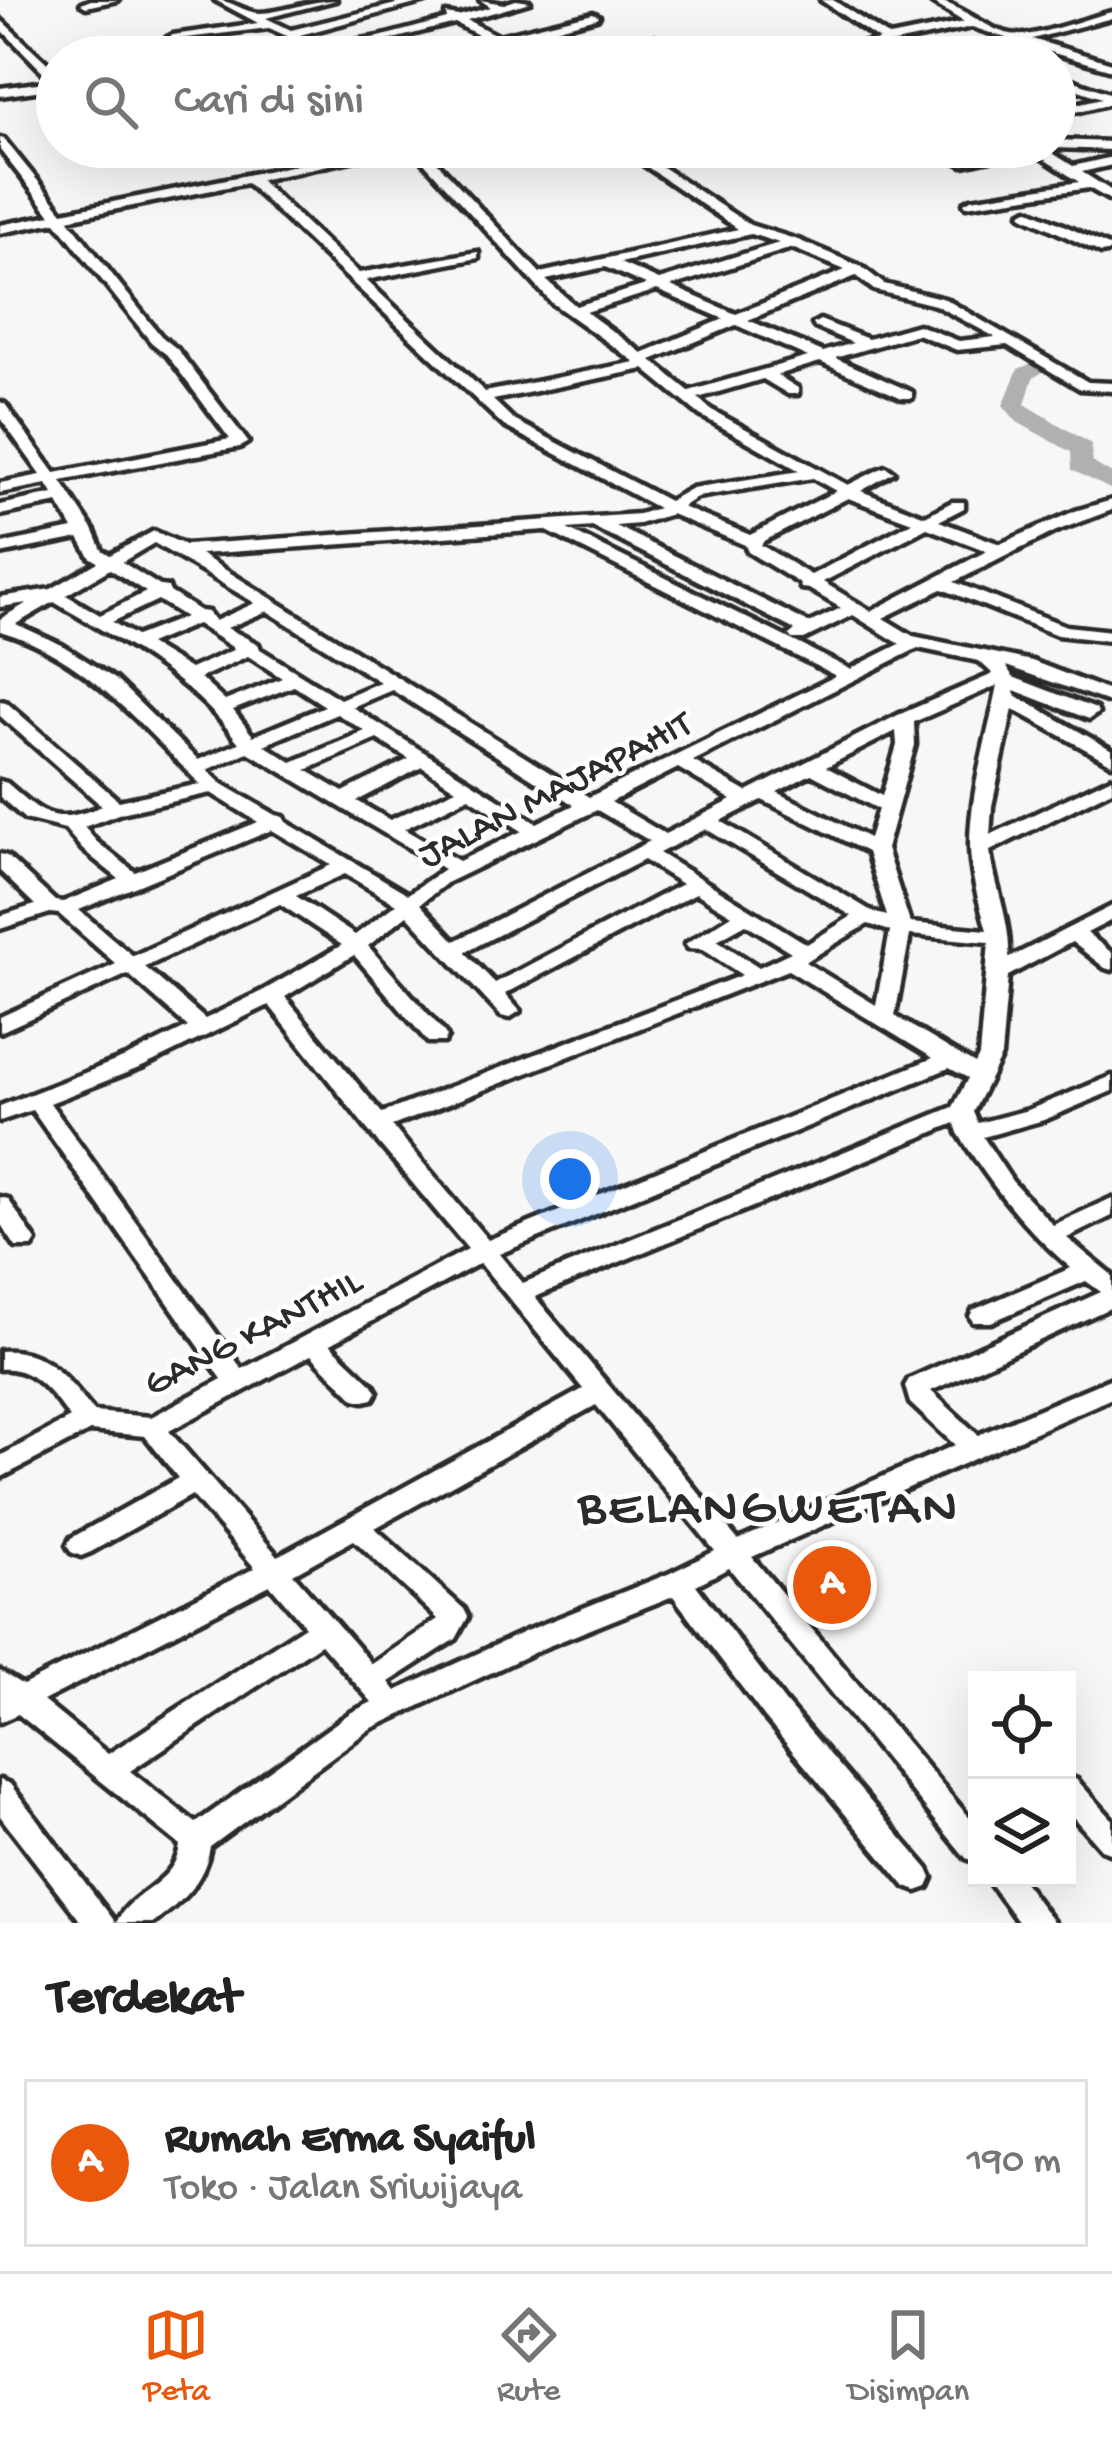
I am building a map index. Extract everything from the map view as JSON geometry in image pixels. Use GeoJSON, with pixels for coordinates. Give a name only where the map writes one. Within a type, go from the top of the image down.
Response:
{"type":"FeatureCollection","features":[{"type":"Feature","properties":{"kind":"street"},"geometry":{"type":"LineString","coordinates":[[86,4],[113,0]]}},
{"type":"Feature","properties":{"kind":"street"},"geometry":{"type":"LineString","coordinates":[[220,0],[293,36]]}},
{"type":"Feature","properties":{"kind":"street"},"geometry":{"type":"LineString","coordinates":[[255,17],[332,0]]}},
{"type":"Feature","properties":{"kind":"street"},"geometry":{"type":"LineString","coordinates":[[289,34],[421,0],[485,36]]}},
{"type":"Feature","properties":{"kind":"street"},"geometry":{"type":"LineString","coordinates":[[394,36],[525,2],[521,0]]}},
{"type":"Feature","properties":{"kind":"street"},"geometry":{"type":"LineString","coordinates":[[826,0],[880,36]]}},
{"type":"Feature","properties":{"kind":"street"},"geometry":{"type":"LineString","coordinates":[[933,0],[971,23],[1010,36]]}},
{"type":"Feature","properties":{"kind":"street"},"geometry":{"type":"LineString","coordinates":[[485,1],[503,7]]}},
{"type":"Feature","properties":{"kind":"street"},"geometry":{"type":"LineString","coordinates":[[1031,36],[1112,15]]}},
{"type":"Feature","properties":{"kind":"street"},"geometry":{"type":"LineString","coordinates":[[520,36],[593,16]]}},
{"type":"Feature","properties":{"kind":"street"},"geometry":{"type":"LineString","coordinates":[[0,22],[36,59]]}},
{"type":"Feature","properties":{"kind":"street"},"geometry":{"type":"LineString","coordinates":[[911,36],[971,23]]}},
{"type":"Feature","properties":{"kind":"street"},"geometry":{"type":"LineString","coordinates":[[188,36],[269,25]]}},
{"type":"Feature","properties":{"kind":"street"},"geometry":{"type":"LineString","coordinates":[[547,29],[559,36]]}},
{"type":"Feature","properties":{"kind":"street"},"geometry":{"type":"LineString","coordinates":[[1076,57],[1112,67]]}},
{"type":"Feature","properties":{"kind":"street"},"geometry":{"type":"LineString","coordinates":[[0,92],[36,85]]}},
{"type":"Feature","properties":{"kind":"street"},"geometry":{"type":"LineString","coordinates":[[1076,86],[1112,99]]}},
{"type":"Feature","properties":{"kind":"street"},"geometry":{"type":"LineString","coordinates":[[1076,108],[1112,99]]}},
{"type":"Feature","properties":{"kind":"street"},"geometry":{"type":"LineString","coordinates":[[1092,104],[1112,113]]}},
{"type":"Feature","properties":{"kind":"street"},"geometry":{"type":"LineString","coordinates":[[0,142],[155,339],[172,352],[239,442],[48,473],[0,476]]}},
{"type":"Feature","properties":{"kind":"street"},"geometry":{"type":"LineString","coordinates":[[1076,145],[1112,146]]}},
{"type":"Feature","properties":{"kind":"street"},"geometry":{"type":"LineString","coordinates":[[1070,171],[1112,161]]}},
{"type":"Feature","properties":{"kind":"street"},"geometry":{"type":"LineString","coordinates":[[0,229],[300,168]]}},
{"type":"Feature","properties":{"kind":"street"},"geometry":{"type":"LineString","coordinates":[[435,168],[550,294],[645,361],[712,416],[847,491],[1006,552]]}},
{"type":"Feature","properties":{"kind":"street"},"geometry":{"type":"LineString","coordinates":[[656,168],[752,230],[856,270],[879,287],[940,302],[1085,386],[1112,388]]}},
{"type":"Feature","properties":{"kind":"street"},"geometry":{"type":"LineString","coordinates":[[1065,168],[1112,197]]}},
{"type":"Feature","properties":{"kind":"street"},"geometry":{"type":"LineString","coordinates":[[250,178],[480,398],[542,444],[670,508],[752,542],[761,557],[907,640],[1045,670],[1112,698]]}},
{"type":"Feature","properties":{"kind":"street"},"geometry":{"type":"LineString","coordinates":[[971,202],[1089,184]]}},
{"type":"Feature","properties":{"kind":"street"},"geometry":{"type":"LineString","coordinates":[[1028,213],[1109,249]]}},
{"type":"Feature","properties":{"kind":"street"},"geometry":{"type":"LineString","coordinates":[[537,278],[752,230]]}},
{"type":"Feature","properties":{"kind":"street"},"geometry":{"type":"LineString","coordinates":[[664,232],[683,246]]}},
{"type":"Feature","properties":{"kind":"street"},"geometry":{"type":"LineString","coordinates":[[576,311],[793,243]]}},
{"type":"Feature","properties":{"kind":"street"},"geometry":{"type":"LineString","coordinates":[[1082,255],[1109,249]]}},
{"type":"Feature","properties":{"kind":"street"},"geometry":{"type":"LineString","coordinates":[[356,278],[473,255]]}},
{"type":"Feature","properties":{"kind":"street"},"geometry":{"type":"LineString","coordinates":[[608,263],[907,395]]}},
{"type":"Feature","properties":{"kind":"street"},"geometry":{"type":"LineString","coordinates":[[480,398],[645,361],[856,270]]}},
{"type":"Feature","properties":{"kind":"street"},"geometry":{"type":"LineString","coordinates":[[820,324],[866,343]]}},
{"type":"Feature","properties":{"kind":"street"},"geometry":{"type":"LineString","coordinates":[[689,396],[918,329],[957,346],[1010,340]]}},
{"type":"Feature","properties":{"kind":"street"},"geometry":{"type":"LineString","coordinates":[[765,374],[793,391]]}},
{"type":"Feature","properties":{"kind":"street"},"geometry":{"type":"LineString","coordinates":[[0,407],[8,431],[48,473],[96,553],[536,831]]}},
{"type":"Feature","properties":{"kind":"street"},"geometry":{"type":"LineString","coordinates":[[752,542],[886,472]]}},
{"type":"Feature","properties":{"kind":"street"},"geometry":{"type":"LineString","coordinates":[[0,488],[48,473]]}},
{"type":"Feature","properties":{"kind":"street"},"geometry":{"type":"LineString","coordinates":[[182,550],[639,519],[670,508],[692,493],[817,473]]}},
{"type":"Feature","properties":{"kind":"street"},"geometry":{"type":"LineString","coordinates":[[0,510],[64,497]]}},
{"type":"Feature","properties":{"kind":"street"},"geometry":{"type":"LineString","coordinates":[[807,584],[958,505]]}},
{"type":"Feature","properties":{"kind":"street"},"geometry":{"type":"LineString","coordinates":[[782,644],[809,630],[944,584],[1068,517],[1112,505]]}},
{"type":"Feature","properties":{"kind":"street"},"geometry":{"type":"LineString","coordinates":[[595,522],[809,630]]}},
{"type":"Feature","properties":{"kind":"street"},"geometry":{"type":"LineString","coordinates":[[548,526],[850,676]]}},
{"type":"Feature","properties":{"kind":"street"},"geometry":{"type":"LineString","coordinates":[[0,549],[86,532]]}},
{"type":"Feature","properties":{"kind":"street"},"geometry":{"type":"LineString","coordinates":[[2,625],[154,536],[594,804],[799,958],[979,1075]]}},
{"type":"Feature","properties":{"kind":"street"},"geometry":{"type":"LineString","coordinates":[[944,584],[1063,632],[1112,636]]}},
{"type":"Feature","properties":{"kind":"street"},"geometry":{"type":"LineString","coordinates":[[98,622],[162,591]]}},
{"type":"Feature","properties":{"kind":"street"},"geometry":{"type":"LineString","coordinates":[[0,602],[52,594],[188,676],[222,708],[250,745],[458,869]]}},
{"type":"Feature","properties":{"kind":"street"},"geometry":{"type":"LineString","coordinates":[[135,643],[268,604]]}},
{"type":"Feature","properties":{"kind":"street"},"geometry":{"type":"LineString","coordinates":[[2,625],[56,649],[110,683],[214,788],[277,821],[407,902],[509,1011]]}},
{"type":"Feature","properties":{"kind":"street","name":"JALAN MAJAPAHIT"},"geometry":{"type":"LineString","coordinates":[[0,1114],[136,1061],[272,994],[356,945],[407,902],[458,869],[910,646],[907,640]]}},
{"type":"Feature","properties":{"kind":"street"},"geometry":{"type":"LineString","coordinates":[[188,676],[252,648]]}},
{"type":"Feature","properties":{"kind":"street"},"geometry":{"type":"LineString","coordinates":[[988,660],[1005,684],[1112,758]]}},
{"type":"Feature","properties":{"kind":"street"},"geometry":{"type":"LineString","coordinates":[[222,708],[298,678]]}},
{"type":"Feature","properties":{"kind":"street"},"geometry":{"type":"LineString","coordinates":[[194,769],[394,682]]}},
{"type":"Feature","properties":{"kind":"street"},"geometry":{"type":"LineString","coordinates":[[965,1122],[989,1056],[998,973],[1000,938],[980,848],[982,806],[1005,684]]}},
{"type":"Feature","properties":{"kind":"street"},"geometry":{"type":"LineString","coordinates":[[455,949],[905,719],[1005,684],[1089,713]]}},
{"type":"Feature","properties":{"kind":"street"},"geometry":{"type":"LineString","coordinates":[[0,706],[115,808]]}},
{"type":"Feature","properties":{"kind":"street"},"geometry":{"type":"LineString","coordinates":[[884,1017],[901,928],[876,849],[906,745],[905,719]]}},
{"type":"Feature","properties":{"kind":"street"},"geometry":{"type":"LineString","coordinates":[[293,769],[380,731]]}},
{"type":"Feature","properties":{"kind":"street"},"geometry":{"type":"LineString","coordinates":[[344,800],[422,760]]}},
{"type":"Feature","properties":{"kind":"street"},"geometry":{"type":"LineString","coordinates":[[680,762],[876,849]]}},
{"type":"Feature","properties":{"kind":"street"},"geometry":{"type":"LineString","coordinates":[[813,768],[888,807]]}},
{"type":"Feature","properties":{"kind":"street"},"geometry":{"type":"LineString","coordinates":[[980,848],[1112,783]]}},
{"type":"Feature","properties":{"kind":"street"},"geometry":{"type":"LineString","coordinates":[[0,787],[32,815],[72,825],[115,808],[214,788]]}},
{"type":"Feature","properties":{"kind":"street"},"geometry":{"type":"LineString","coordinates":[[392,827],[469,790]]}},
{"type":"Feature","properties":{"kind":"street"},"geometry":{"type":"LineString","coordinates":[[706,820],[866,916],[901,928],[1000,938]]}},
{"type":"Feature","properties":{"kind":"street"},"geometry":{"type":"LineString","coordinates":[[0,923],[57,908],[277,821]]}},
{"type":"Feature","properties":{"kind":"street"},"geometry":{"type":"LineString","coordinates":[[72,825],[90,847],[133,880]]}},
{"type":"Feature","properties":{"kind":"street"},"geometry":{"type":"LineString","coordinates":[[0,860],[201,1027]]}},
{"type":"Feature","properties":{"kind":"street"},"geometry":{"type":"LineString","coordinates":[[0,1025],[348,865]]}},
{"type":"Feature","properties":{"kind":"street"},"geometry":{"type":"LineString","coordinates":[[494,992],[697,884]]}},
{"type":"Feature","properties":{"kind":"street"},"geometry":{"type":"LineString","coordinates":[[282,896],[356,945],[436,1037]]}},
{"type":"Feature","properties":{"kind":"street"},"geometry":{"type":"LineString","coordinates":[[998,973],[1112,911]]}},
{"type":"Feature","properties":{"kind":"street"},"geometry":{"type":"LineString","coordinates":[[747,915],[698,943],[758,976]]}},
{"type":"Feature","properties":{"kind":"street"},"geometry":{"type":"LineString","coordinates":[[376,1124],[758,976],[799,958],[866,916]]}},
{"type":"Feature","properties":{"kind":"street"},"geometry":{"type":"LineString","coordinates":[[1074,933],[1112,964]]}},
{"type":"Feature","properties":{"kind":"street"},"geometry":{"type":"LineString","coordinates":[[272,994],[968,1838]]}},
{"type":"Feature","properties":{"kind":"street","name":"GANG KANTHIL"},"geometry":{"type":"LineString","coordinates":[[87,1421],[154,1427],[482,1252],[950,1059]]}},
{"type":"Feature","properties":{"kind":"street"},"geometry":{"type":"LineString","coordinates":[[517,1294],[965,1122],[1036,1115],[1112,1083]]}},
{"type":"Feature","properties":{"kind":"street"},"geometry":{"type":"LineString","coordinates":[[37,1101],[238,1383]]}},
{"type":"Feature","properties":{"kind":"street"},"geometry":{"type":"LineString","coordinates":[[965,1122],[1048,1238],[1112,1288]]}},
{"type":"Feature","properties":{"kind":"street"},"geometry":{"type":"LineString","coordinates":[[0,1205],[24,1241]]}},
{"type":"Feature","properties":{"kind":"street"},"geometry":{"type":"LineString","coordinates":[[1048,1238],[1112,1207]]}},
{"type":"Feature","properties":{"kind":"street"},"geometry":{"type":"LineString","coordinates":[[982,1316],[1089,1270]]}},
{"type":"Feature","properties":{"kind":"street"},"geometry":{"type":"LineString","coordinates":[[976,1449],[919,1396],[918,1386],[1112,1297]]}},
{"type":"Feature","properties":{"kind":"street"},"geometry":{"type":"LineString","coordinates":[[313,1342],[364,1392]]}},
{"type":"Feature","properties":{"kind":"street"},"geometry":{"type":"LineString","coordinates":[[0,1360],[34,1361],[87,1421],[0,1468]]}},
{"type":"Feature","properties":{"kind":"street"},"geometry":{"type":"LineString","coordinates":[[195,1837],[208,1833],[360,1721],[536,1639],[679,1582],[736,1552],[1112,1388]]}},
{"type":"Feature","properties":{"kind":"street"},"geometry":{"type":"LineString","coordinates":[[130,1923],[190,1874],[197,1855],[195,1837],[6,1697],[276,1570],[599,1392]]}},
{"type":"Feature","properties":{"kind":"street"},"geometry":{"type":"LineString","coordinates":[[154,1427],[159,1439],[393,1707]]}},
{"type":"Feature","properties":{"kind":"street"},"geometry":{"type":"LineString","coordinates":[[81,1544],[196,1480]]}},
{"type":"Feature","properties":{"kind":"street"},"geometry":{"type":"LineString","coordinates":[[356,1526],[454,1617],[446,1631],[370,1680]]}},
{"type":"Feature","properties":{"kind":"street"},"geometry":{"type":"LineString","coordinates":[[679,1582],[775,1709],[917,1878]]}},
{"type":"Feature","properties":{"kind":"street"},"geometry":{"type":"LineString","coordinates":[[109,1769],[325,1628]]}},
{"type":"Feature","properties":{"kind":"street"},"geometry":{"type":"LineString","coordinates":[[0,1793],[100,1923]]}},
{"type":"Feature","properties":{"kind":"street"},"geometry":{"type":"LineString","coordinates":[[1076,1799],[1112,1840]]}},
{"type":"Feature","properties":{"kind":"street"},"geometry":{"type":"LineString","coordinates":[[1008,1887],[1038,1923]]}},
{"type":"Feature","properties":{"kind":"waterway"},"geometry":{"type":"LineString","coordinates":[[1045,364],[1025,373],[1014,405],[1025,417],[1083,449],[1080,465],[1112,483]]}},
{"type":"Feature","properties":{"kind":"place","name":"Rumah Erma Syaiful"},"geometry":{"type":"Point","coordinates":[832,1585]}},
{"type":"Feature","properties":{"kind":"district","name":"BELANGWETAN"},"geometry":{"type":"Point","coordinates":[769,1502]}}]}
